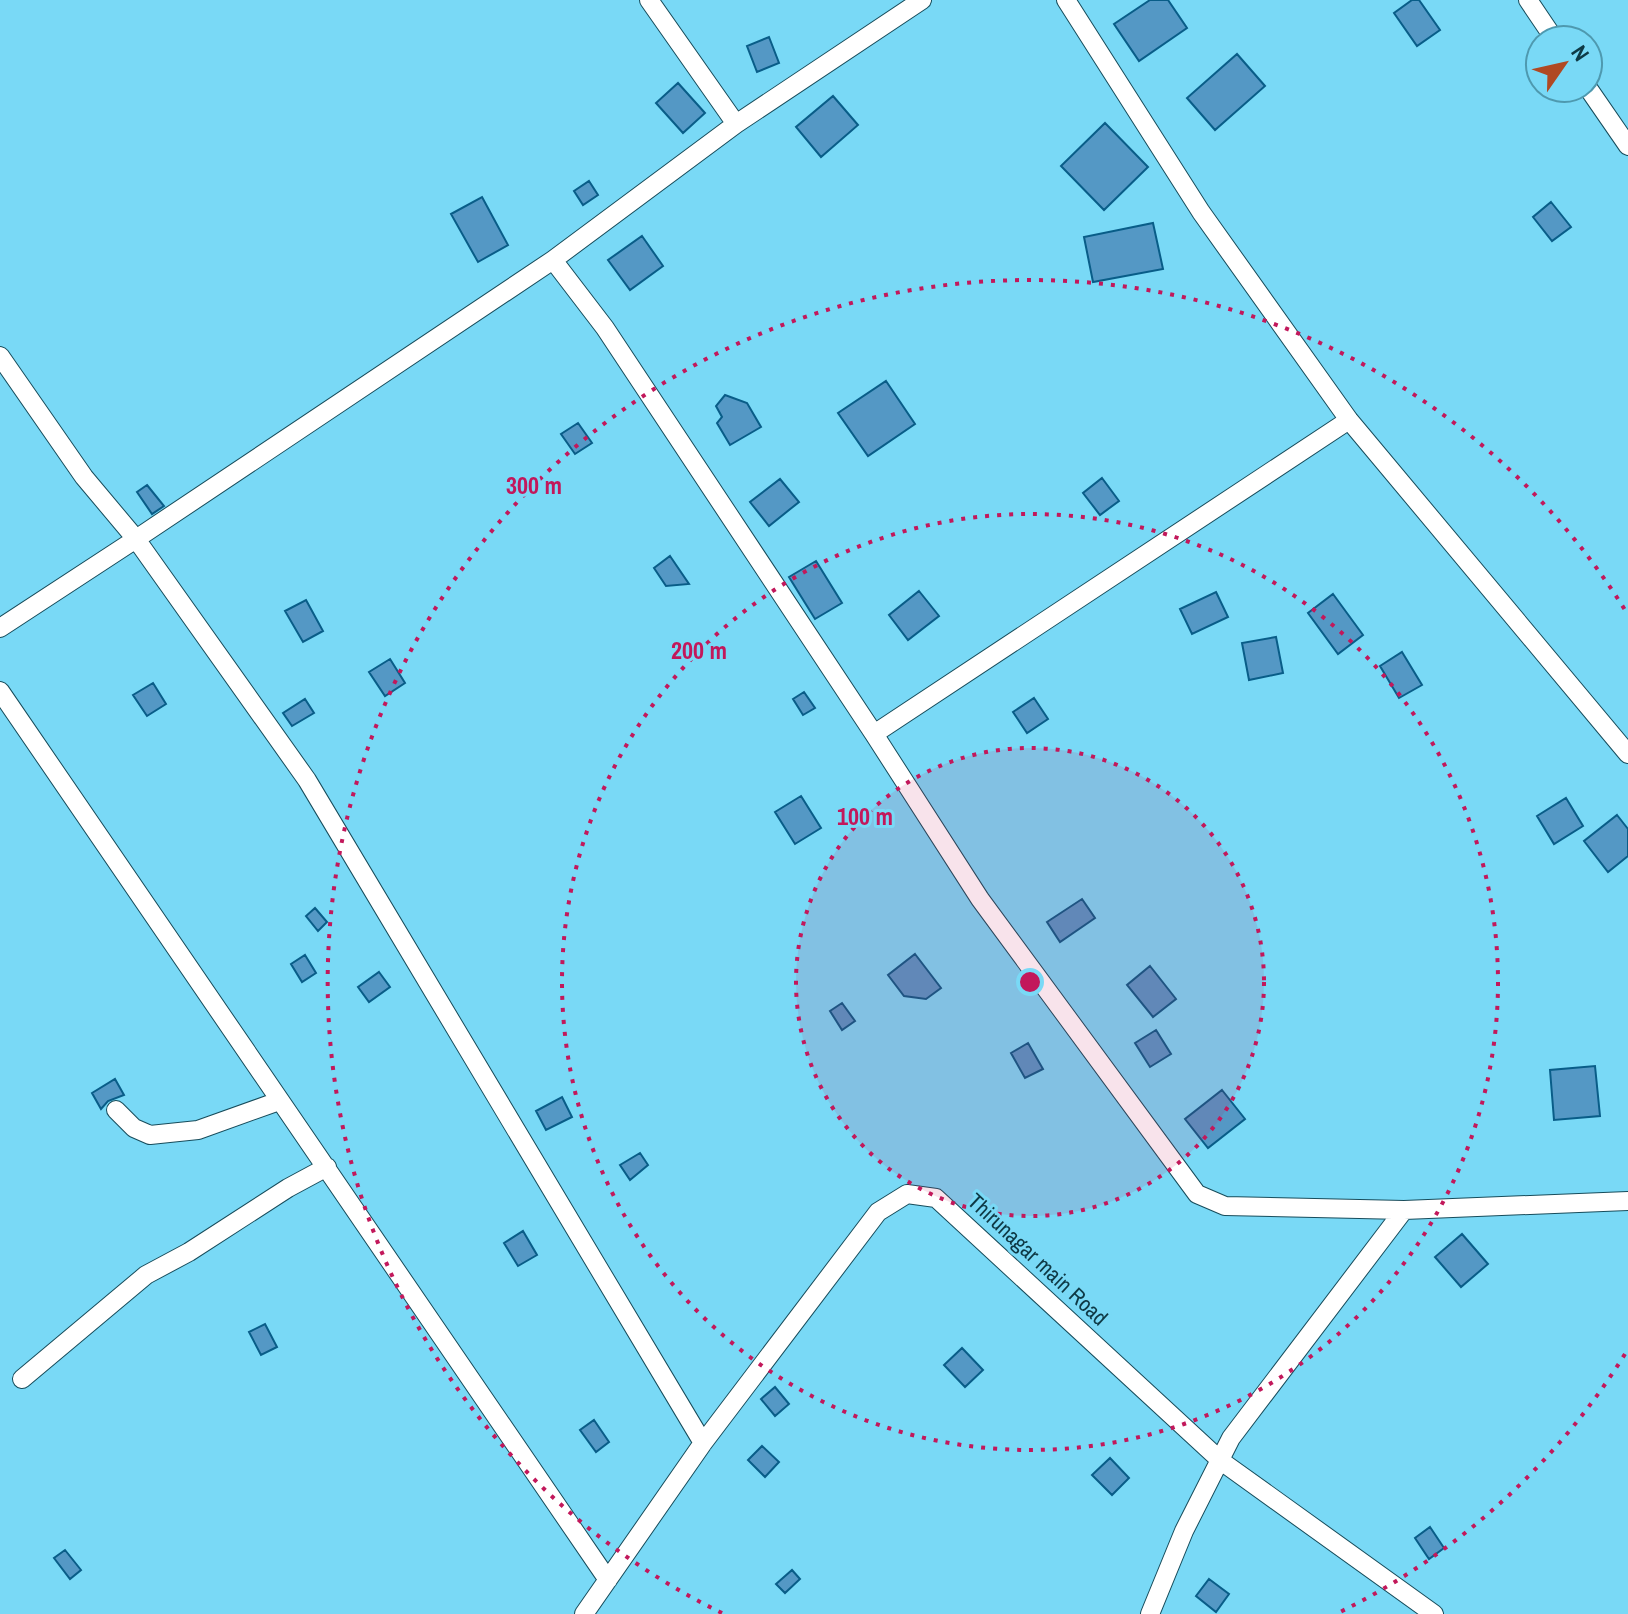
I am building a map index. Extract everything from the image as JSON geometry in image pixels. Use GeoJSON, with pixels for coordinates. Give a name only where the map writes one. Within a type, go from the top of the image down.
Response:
{"type":"FeatureCollection","features":[{"type":"Feature","properties":{"kind":"street"},"geometry":{"type":"LineString","coordinates":[[649,0],[736,124]]}},
{"type":"Feature","properties":{"kind":"street"},"geometry":{"type":"LineString","coordinates":[[0,628],[553,260],[736,124],[922,0]]}},
{"type":"Feature","properties":{"kind":"street"},"geometry":{"type":"LineString","coordinates":[[1066,0],[1201,212],[1349,420],[1628,754]]}},
{"type":"Feature","properties":{"kind":"street"},"geometry":{"type":"LineString","coordinates":[[1528,0],[1544,24]]}},
{"type":"Feature","properties":{"kind":"street"},"geometry":{"type":"LineString","coordinates":[[1599,104],[1628,146]]}},
{"type":"Feature","properties":{"kind":"street"},"geometry":{"type":"LineString","coordinates":[[553,260],[605,328],[980,899],[1197,1194],[1225,1206],[1404,1210],[1628,1201]]}},
{"type":"Feature","properties":{"kind":"street"},"geometry":{"type":"LineString","coordinates":[[0,356],[84,477],[136,539],[307,780],[703,1443]]}},
{"type":"Feature","properties":{"kind":"street"},"geometry":{"type":"LineString","coordinates":[[874,734],[1349,420]]}},
{"type":"Feature","properties":{"kind":"street"},"geometry":{"type":"LineString","coordinates":[[0,691],[608,1580]]}},
{"type":"Feature","properties":{"kind":"street"},"geometry":{"type":"LineString","coordinates":[[116,1110],[134,1128],[150,1135],[198,1130],[279,1101]]}},
{"type":"Feature","properties":{"kind":"street"},"geometry":{"type":"LineString","coordinates":[[22,1379],[146,1275],[327,1167]]}},
{"type":"Feature","properties":{"kind":"street","name":"Thirunagar main Road"},"geometry":{"type":"LineString","coordinates":[[584,1614],[703,1443],[878,1212],[907,1194],[936,1198],[1221,1461],[1434,1614]]}},
{"type":"Feature","properties":{"kind":"street"},"geometry":{"type":"LineString","coordinates":[[1150,1614],[1184,1531],[1231,1438],[1404,1210]]}},
{"type":"Feature","properties":{"kind":"building"},"geometry":{"type":"Polygon","coordinates":[[[1150,0],[1168,0],[1187,28],[1139,61],[1114,24],[1150,0]]]}},
{"type":"Feature","properties":{"kind":"building"},"geometry":{"type":"Polygon","coordinates":[[[1412,0],[1419,0],[1440,30],[1417,46],[1394,13],[1412,0]]]}},
{"type":"Feature","properties":{"kind":"building"},"geometry":{"type":"Polygon","coordinates":[[[769,37],[779,63],[757,72],[747,46],[769,37]]]}},
{"type":"Feature","properties":{"kind":"building"},"geometry":{"type":"Polygon","coordinates":[[[1237,54],[1265,86],[1215,130],[1187,98],[1237,54]]]}},
{"type":"Feature","properties":{"kind":"building"},"geometry":{"type":"Polygon","coordinates":[[[678,83],[705,113],[683,133],[656,103],[678,83]]]}},
{"type":"Feature","properties":{"kind":"building"},"geometry":{"type":"Polygon","coordinates":[[[833,96],[858,125],[821,157],[796,127],[833,96]]]}},
{"type":"Feature","properties":{"kind":"building"},"geometry":{"type":"Polygon","coordinates":[[[1105,123],[1148,167],[1104,210],[1061,166],[1105,123]]]}},
{"type":"Feature","properties":{"kind":"building"},"geometry":{"type":"Polygon","coordinates":[[[589,181],[598,195],[583,205],[574,191],[589,181]]]}},
{"type":"Feature","properties":{"kind":"building"},"geometry":{"type":"Polygon","coordinates":[[[482,197],[508,245],[478,262],[451,214],[482,197]]]}},
{"type":"Feature","properties":{"kind":"building"},"geometry":{"type":"Polygon","coordinates":[[[1551,202],[1571,227],[1552,241],[1533,217],[1551,202]]]}},
{"type":"Feature","properties":{"kind":"building"},"geometry":{"type":"Polygon","coordinates":[[[1153,223],[1163,269],[1093,282],[1084,237],[1153,223]]]}},
{"type":"Feature","properties":{"kind":"building"},"geometry":{"type":"Polygon","coordinates":[[[642,236],[663,266],[630,290],[608,260],[642,236]]]}},
{"type":"Feature","properties":{"kind":"building"},"geometry":{"type":"Polygon","coordinates":[[[886,381],[915,424],[868,456],[838,413],[886,381]]]}},
{"type":"Feature","properties":{"kind":"building"},"geometry":{"type":"Polygon","coordinates":[[[725,395],[747,403],[761,427],[730,445],[717,423],[722,417],[716,406],[725,395]]]}},
{"type":"Feature","properties":{"kind":"building"},"geometry":{"type":"Polygon","coordinates":[[[578,423],[592,443],[575,454],[561,434],[578,423]]]}},
{"type":"Feature","properties":{"kind":"building"},"geometry":{"type":"Polygon","coordinates":[[[1102,478],[1119,501],[1100,515],[1083,493],[1102,478]]]}},
{"type":"Feature","properties":{"kind":"building"},"geometry":{"type":"Polygon","coordinates":[[[780,479],[799,502],[769,526],[750,502],[780,479]]]}},
{"type":"Feature","properties":{"kind":"building"},"geometry":{"type":"Polygon","coordinates":[[[147,485],[164,506],[152,514],[137,492],[147,485]]]}},
{"type":"Feature","properties":{"kind":"building"},"geometry":{"type":"Polygon","coordinates":[[[670,556],[689,584],[666,586],[654,568],[670,556]]]}},
{"type":"Feature","properties":{"kind":"building"},"geometry":{"type":"Polygon","coordinates":[[[816,561],[842,603],[815,619],[789,577],[816,561]]]}},
{"type":"Feature","properties":{"kind":"building"},"geometry":{"type":"Polygon","coordinates":[[[919,591],[939,616],[908,640],[889,615],[919,591]]]}},
{"type":"Feature","properties":{"kind":"building"},"geometry":{"type":"Polygon","coordinates":[[[1216,592],[1228,617],[1192,634],[1180,609],[1216,592]]]}},
{"type":"Feature","properties":{"kind":"building"},"geometry":{"type":"Polygon","coordinates":[[[1333,594],[1363,635],[1338,654],[1308,613],[1333,594]]]}},
{"type":"Feature","properties":{"kind":"building"},"geometry":{"type":"Polygon","coordinates":[[[306,600],[323,631],[303,642],[285,611],[306,600]]]}},
{"type":"Feature","properties":{"kind":"building"},"geometry":{"type":"Polygon","coordinates":[[[1276,637],[1283,673],[1249,680],[1242,643],[1276,637]]]}},
{"type":"Feature","properties":{"kind":"building"},"geometry":{"type":"Polygon","coordinates":[[[1402,652],[1422,685],[1399,698],[1380,666],[1402,652]]]}},
{"type":"Feature","properties":{"kind":"building"},"geometry":{"type":"Polygon","coordinates":[[[390,659],[405,683],[385,696],[369,672],[390,659]]]}},
{"type":"Feature","properties":{"kind":"building"},"geometry":{"type":"Polygon","coordinates":[[[153,683],[166,704],[147,716],[133,695],[153,683]]]}},
{"type":"Feature","properties":{"kind":"building"},"geometry":{"type":"Polygon","coordinates":[[[804,692],[815,708],[803,715],[793,699],[804,692]]]}},
{"type":"Feature","properties":{"kind":"building"},"geometry":{"type":"Polygon","coordinates":[[[1034,698],[1048,719],[1027,733],[1013,712],[1034,698]]]}},
{"type":"Feature","properties":{"kind":"building"},"geometry":{"type":"Polygon","coordinates":[[[305,699],[314,713],[292,726],[283,713],[305,699]]]}},
{"type":"Feature","properties":{"kind":"building"},"geometry":{"type":"Polygon","coordinates":[[[801,796],[821,828],[795,844],[775,812],[801,796]]]}},
{"type":"Feature","properties":{"kind":"building"},"geometry":{"type":"Polygon","coordinates":[[[1566,798],[1583,826],[1554,844],[1537,816],[1566,798]]]}},
{"type":"Feature","properties":{"kind":"building"},"geometry":{"type":"Polygon","coordinates":[[[1617,815],[1628,829],[1628,856],[1608,872],[1584,841],[1617,815]]]}},
{"type":"Feature","properties":{"kind":"building"},"geometry":{"type":"Polygon","coordinates":[[[1082,899],[1095,918],[1060,942],[1047,922],[1082,899]]]}},
{"type":"Feature","properties":{"kind":"building"},"geometry":{"type":"Polygon","coordinates":[[[315,908],[327,922],[318,931],[306,916],[315,908]]]}},
{"type":"Feature","properties":{"kind":"building"},"geometry":{"type":"Polygon","coordinates":[[[915,954],[941,988],[926,999],[904,996],[888,975],[915,954]]]}},
{"type":"Feature","properties":{"kind":"building"},"geometry":{"type":"Polygon","coordinates":[[[305,955],[316,973],[302,982],[291,964],[305,955]]]}},
{"type":"Feature","properties":{"kind":"building"},"geometry":{"type":"Polygon","coordinates":[[[1150,966],[1176,999],[1153,1017],[1127,985],[1150,966]]]}},
{"type":"Feature","properties":{"kind":"building"},"geometry":{"type":"Polygon","coordinates":[[[379,972],[390,987],[369,1002],[358,987],[379,972]]]}},
{"type":"Feature","properties":{"kind":"building"},"geometry":{"type":"Polygon","coordinates":[[[842,1003],[855,1021],[842,1030],[830,1011],[842,1003]]]}},
{"type":"Feature","properties":{"kind":"building"},"geometry":{"type":"Polygon","coordinates":[[[1156,1030],[1171,1054],[1150,1067],[1135,1043],[1156,1030]]]}},
{"type":"Feature","properties":{"kind":"building"},"geometry":{"type":"Polygon","coordinates":[[[1028,1043],[1043,1069],[1025,1078],[1011,1053],[1028,1043]]]}},
{"type":"Feature","properties":{"kind":"building"},"geometry":{"type":"Polygon","coordinates":[[[1595,1066],[1600,1116],[1554,1120],[1550,1070],[1595,1066]]]}},
{"type":"Feature","properties":{"kind":"building"},"geometry":{"type":"Polygon","coordinates":[[[115,1079],[124,1095],[108,1101],[101,1109],[92,1093],[115,1079]]]}},
{"type":"Feature","properties":{"kind":"building"},"geometry":{"type":"Polygon","coordinates":[[[1222,1090],[1245,1119],[1208,1148],[1185,1119],[1222,1090]]]}},
{"type":"Feature","properties":{"kind":"building"},"geometry":{"type":"Polygon","coordinates":[[[562,1097],[572,1117],[546,1130],[536,1111],[562,1097]]]}},
{"type":"Feature","properties":{"kind":"building"},"geometry":{"type":"Polygon","coordinates":[[[640,1153],[648,1165],[630,1180],[620,1165],[640,1153]]]}},
{"type":"Feature","properties":{"kind":"building"},"geometry":{"type":"Polygon","coordinates":[[[523,1231],[537,1255],[518,1266],[504,1243],[523,1231]]]}},
{"type":"Feature","properties":{"kind":"building"},"geometry":{"type":"Polygon","coordinates":[[[1462,1234],[1488,1264],[1461,1287],[1435,1257],[1462,1234]]]}},
{"type":"Feature","properties":{"kind":"building"},"geometry":{"type":"Polygon","coordinates":[[[265,1324],[277,1347],[261,1355],[249,1332],[265,1324]]]}},
{"type":"Feature","properties":{"kind":"building"},"geometry":{"type":"Polygon","coordinates":[[[962,1348],[983,1370],[965,1387],[944,1365],[962,1348]]]}},
{"type":"Feature","properties":{"kind":"building"},"geometry":{"type":"Polygon","coordinates":[[[775,1387],[789,1404],[775,1416],[761,1399],[775,1387]]]}},
{"type":"Feature","properties":{"kind":"building"},"geometry":{"type":"Polygon","coordinates":[[[594,1420],[609,1442],[596,1452],[580,1430],[594,1420]]]}},
{"type":"Feature","properties":{"kind":"building"},"geometry":{"type":"Polygon","coordinates":[[[762,1446],[779,1462],[765,1477],[748,1460],[762,1446]]]}},
{"type":"Feature","properties":{"kind":"building"},"geometry":{"type":"Polygon","coordinates":[[[1110,1458],[1129,1478],[1112,1495],[1092,1475],[1110,1458]]]}},
{"type":"Feature","properties":{"kind":"building"},"geometry":{"type":"Polygon","coordinates":[[[1430,1527],[1444,1548],[1429,1559],[1415,1538],[1430,1527]]]}},
{"type":"Feature","properties":{"kind":"building"},"geometry":{"type":"Polygon","coordinates":[[[65,1550],[81,1570],[70,1579],[54,1558],[65,1550]]]}},
{"type":"Feature","properties":{"kind":"building"},"geometry":{"type":"Polygon","coordinates":[[[792,1570],[800,1579],[785,1593],[776,1584],[792,1570]]]}},
{"type":"Feature","properties":{"kind":"building"},"geometry":{"type":"Polygon","coordinates":[[[1209,1579],[1229,1594],[1216,1612],[1196,1596],[1209,1579]]]}}]}
